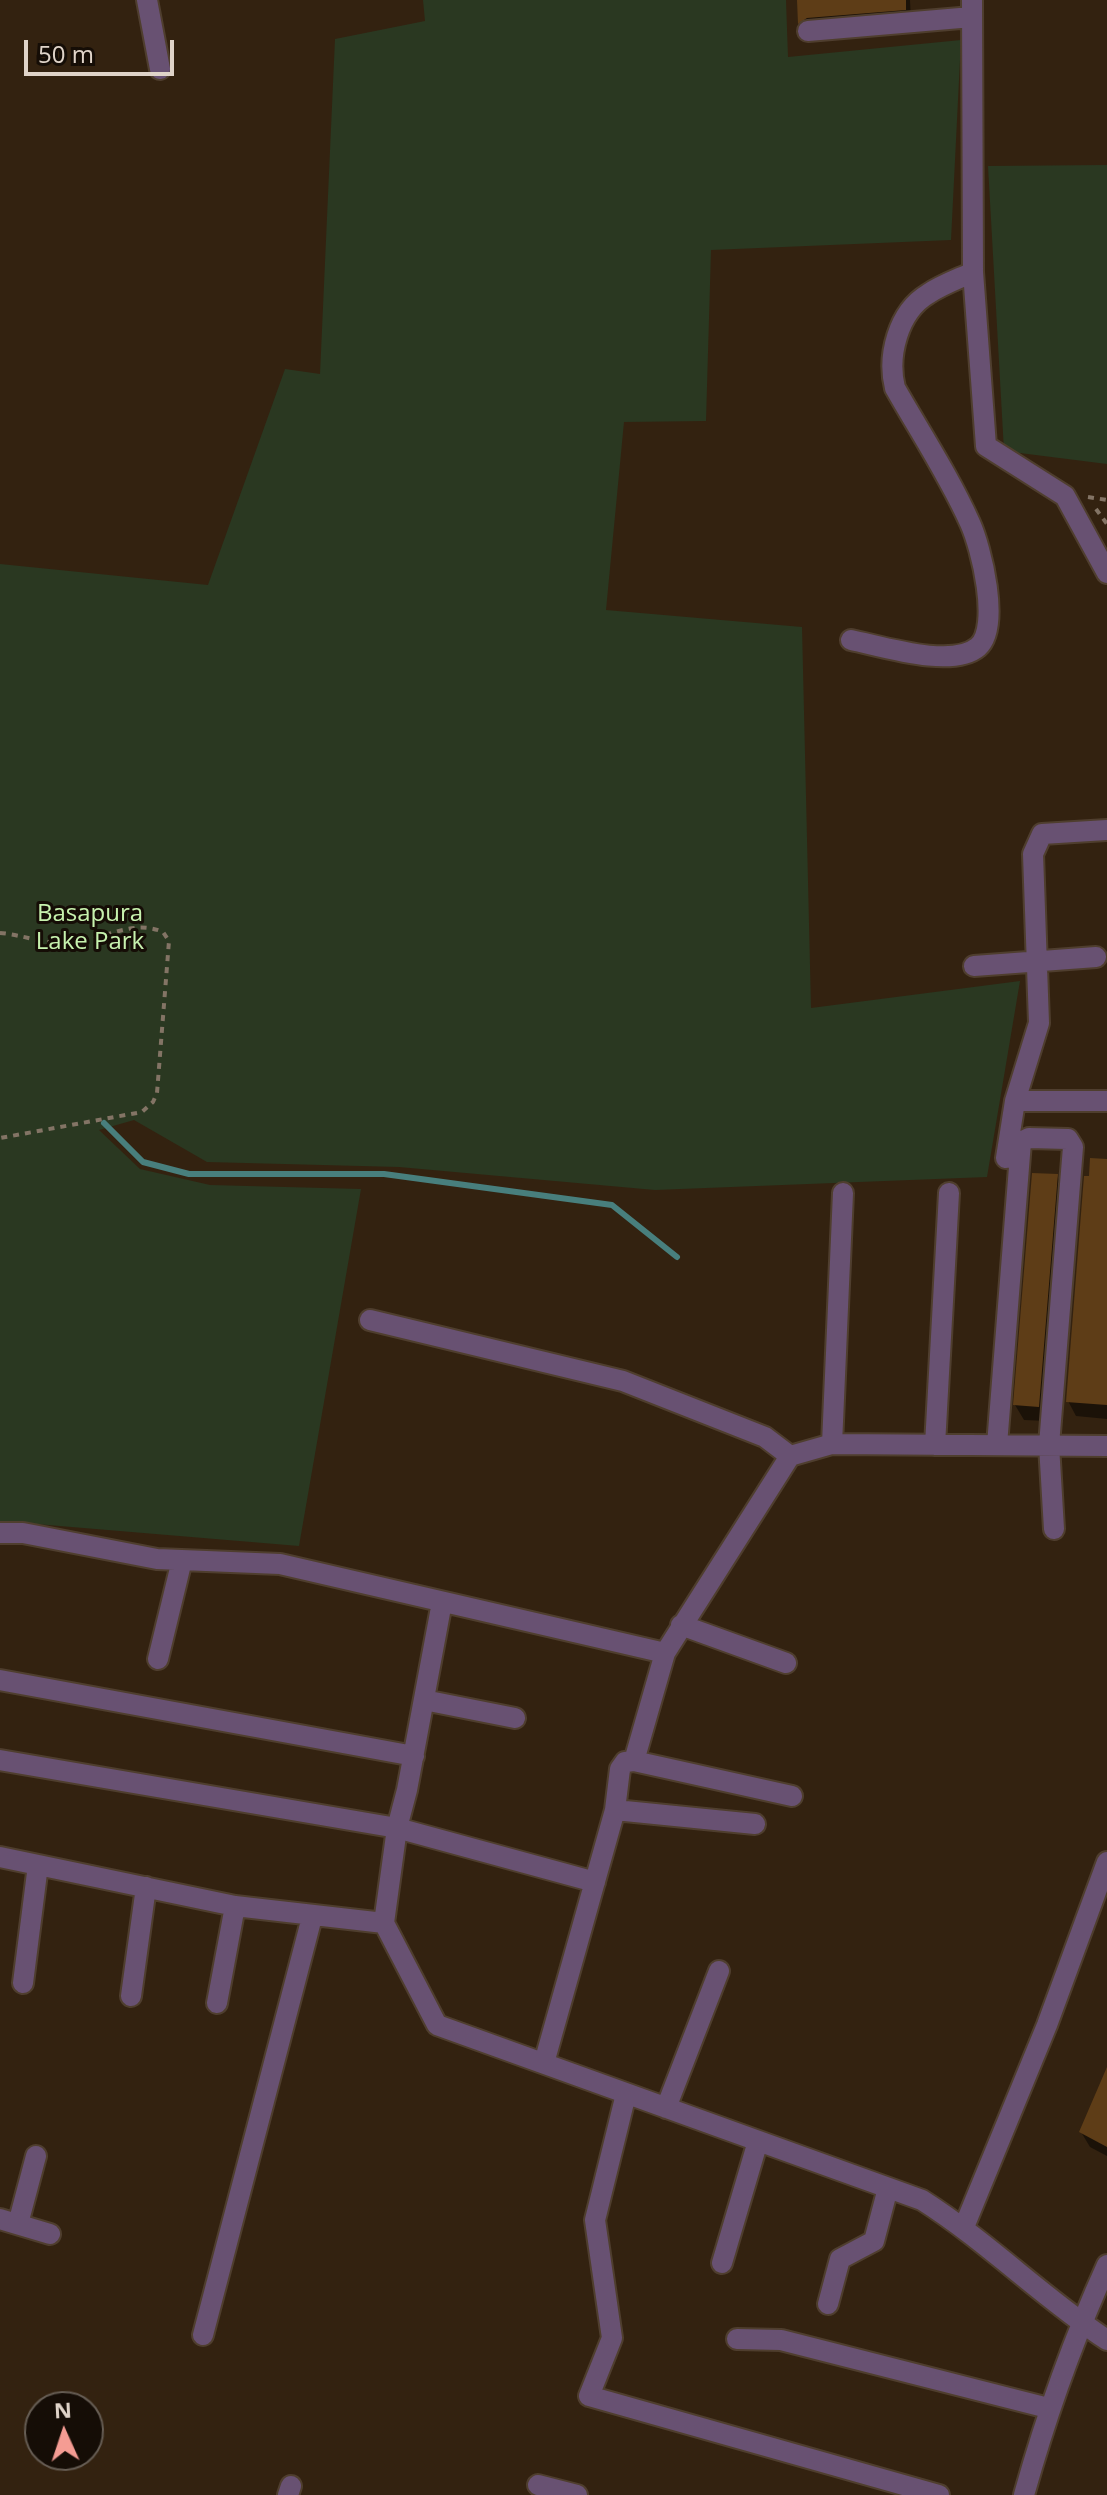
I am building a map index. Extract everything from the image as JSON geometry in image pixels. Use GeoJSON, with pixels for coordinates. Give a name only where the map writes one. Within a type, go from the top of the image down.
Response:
{"type":"FeatureCollection","features":[{"type":"Feature","properties":{"kind":"street"},"geometry":{"type":"LineString","coordinates":[[147,0],[160,69]]}},
{"type":"Feature","properties":{"kind":"street"},"geometry":{"type":"LineString","coordinates":[[808,31],[972,9],[973,272],[986,446],[1065,496],[1107,573]]}},
{"type":"Feature","properties":{"kind":"street"},"geometry":{"type":"LineString","coordinates":[[851,640],[936,657],[957,655],[978,647],[986,632],[990,607],[971,525],[895,388],[891,372],[892,355],[901,326],[912,307],[926,294],[973,272]]}},
{"type":"Feature","properties":{"kind":"street"},"geometry":{"type":"LineString","coordinates":[[991,1445],[1007,1146],[1015,1101],[1039,1023],[1033,854],[1042,834],[1107,830]]}},
{"type":"Feature","properties":{"kind":"street"},"geometry":{"type":"LineString","coordinates":[[974,966],[1096,957]]}},
{"type":"Feature","properties":{"kind":"street"},"geometry":{"type":"LineString","coordinates":[[1015,1101],[1107,1101]]}},
{"type":"Feature","properties":{"kind":"street"},"geometry":{"type":"LineString","coordinates":[[991,1445],[1021,1142],[1029,1138],[1068,1139],[1073,1147],[1049,1445],[1054,1529]]}},
{"type":"Feature","properties":{"kind":"street"},"geometry":{"type":"LineString","coordinates":[[832,1444],[843,1193]]}},
{"type":"Feature","properties":{"kind":"street"},"geometry":{"type":"LineString","coordinates":[[935,1445],[949,1193]]}},
{"type":"Feature","properties":{"kind":"street"},"geometry":{"type":"LineString","coordinates":[[370,1320],[623,1381],[765,1437],[790,1456]]}},
{"type":"Feature","properties":{"kind":"street"},"geometry":{"type":"LineString","coordinates":[[634,1761],[665,1653],[790,1456],[832,1444],[1107,1446]]}},
{"type":"Feature","properties":{"kind":"street"},"geometry":{"type":"LineString","coordinates":[[0,1533],[23,1533],[157,1559],[280,1564],[665,1653]]}},
{"type":"Feature","properties":{"kind":"street"},"geometry":{"type":"LineString","coordinates":[[158,1659],[182,1560]]}},
{"type":"Feature","properties":{"kind":"street"},"geometry":{"type":"LineString","coordinates":[[442,1602],[414,1756],[397,1828],[384,1923],[437,2025],[922,2200],[964,2227],[1107,2340]]}},
{"type":"Feature","properties":{"kind":"street"},"geometry":{"type":"LineString","coordinates":[[681,1625],[786,1663]]}},
{"type":"Feature","properties":{"kind":"street"},"geometry":{"type":"LineString","coordinates":[[0,1680],[414,1756]]}},
{"type":"Feature","properties":{"kind":"street"},"geometry":{"type":"LineString","coordinates":[[424,1700],[515,1718]]}},
{"type":"Feature","properties":{"kind":"street"},"geometry":{"type":"LineString","coordinates":[[0,1760],[397,1828],[595,1882]]}},
{"type":"Feature","properties":{"kind":"street"},"geometry":{"type":"LineString","coordinates":[[544,2063],[615,1810],[620,1769],[625,1762],[634,1761],[792,1796]]}},
{"type":"Feature","properties":{"kind":"street"},"geometry":{"type":"LineString","coordinates":[[615,1810],[755,1824]]}},
{"type":"Feature","properties":{"kind":"street"},"geometry":{"type":"LineString","coordinates":[[0,1857],[235,1906],[384,1923]]}},
{"type":"Feature","properties":{"kind":"street"},"geometry":{"type":"LineString","coordinates":[[964,2227],[1047,2025],[1107,1862]]}},
{"type":"Feature","properties":{"kind":"street"},"geometry":{"type":"LineString","coordinates":[[23,1983],[38,1865]]}},
{"type":"Feature","properties":{"kind":"street"},"geometry":{"type":"LineString","coordinates":[[131,1996],[146,1887]]}},
{"type":"Feature","properties":{"kind":"street"},"geometry":{"type":"LineString","coordinates":[[217,2003],[235,1906]]}},
{"type":"Feature","properties":{"kind":"street"},"geometry":{"type":"LineString","coordinates":[[203,2335],[312,1917]]}},
{"type":"Feature","properties":{"kind":"street"},"geometry":{"type":"LineString","coordinates":[[666,2108],[719,1971]]}},
{"type":"Feature","properties":{"kind":"street"},"geometry":{"type":"LineString","coordinates":[[626,2094],[595,2220],[612,2338],[589,2396],[939,2495]]}},
{"type":"Feature","properties":{"kind":"street"},"geometry":{"type":"LineString","coordinates":[[722,2263],[758,2141]]}},
{"type":"Feature","properties":{"kind":"street"},"geometry":{"type":"LineString","coordinates":[[36,2156],[9,2221],[50,2234]]}},
{"type":"Feature","properties":{"kind":"street"},"geometry":{"type":"LineString","coordinates":[[828,2304],[840,2259],[874,2241],[888,2188]]}},
{"type":"Feature","properties":{"kind":"street"},"geometry":{"type":"LineString","coordinates":[[1024,2495],[1048,2408],[1107,2265]]}},
{"type":"Feature","properties":{"kind":"street"},"geometry":{"type":"LineString","coordinates":[[737,2339],[781,2340],[1048,2408]]}},
{"type":"Feature","properties":{"kind":"street"},"geometry":{"type":"LineString","coordinates":[[538,2485],[577,2495]]}},
{"type":"Feature","properties":{"kind":"path"},"geometry":{"type":"LineString","coordinates":[[0,933],[72,945],[124,929],[146,927],[163,932],[169,941],[157,1093],[148,1108],[142,1112],[0,1138]]}},
{"type":"Feature","properties":{"kind":"green space","name":"Basapura Lake Park"},"geometry":{"type":"Polygon","coordinates":[[[423,0],[786,0],[788,57],[961,40],[951,240],[711,250],[706,421],[624,422],[606,610],[802,627],[811,1008],[1020,981],[987,1177],[655,1190],[399,1167],[207,1162],[134,1120],[99,1130],[140,1169],[210,1185],[361,1189],[299,1546],[0,1521],[0,564],[208,585],[285,369],[320,374],[335,39],[425,21],[423,0]]]}},
{"type":"Feature","properties":{"kind":"green space"},"geometry":{"type":"Polygon","coordinates":[[[1107,165],[1107,464],[1004,451],[988,166],[1107,165]]]}},
{"type":"Feature","properties":{"kind":"building"},"geometry":{"type":"Polygon","coordinates":[[[797,0],[906,0],[906,10],[807,18],[798,24],[797,0]]]}},
{"type":"Feature","properties":{"kind":"building"},"geometry":{"type":"Polygon","coordinates":[[[1090,1158],[1107,1159],[1107,1405],[1066,1402],[1084,1176],[1089,1176],[1090,1158]]]}},
{"type":"Feature","properties":{"kind":"building"},"geometry":{"type":"Polygon","coordinates":[[[1032,1173],[1058,1174],[1039,1407],[1013,1405],[1032,1173]]]}},
{"type":"Feature","properties":{"kind":"building"},"geometry":{"type":"Polygon","coordinates":[[[1107,2067],[1107,2147],[1079,2132],[1107,2067]]]}},
{"type":"Feature","properties":{"kind":"waterway"},"geometry":{"type":"LineString","coordinates":[[104,1123],[143,1162],[189,1174],[384,1174],[612,1205],[677,1257]]}}]}
